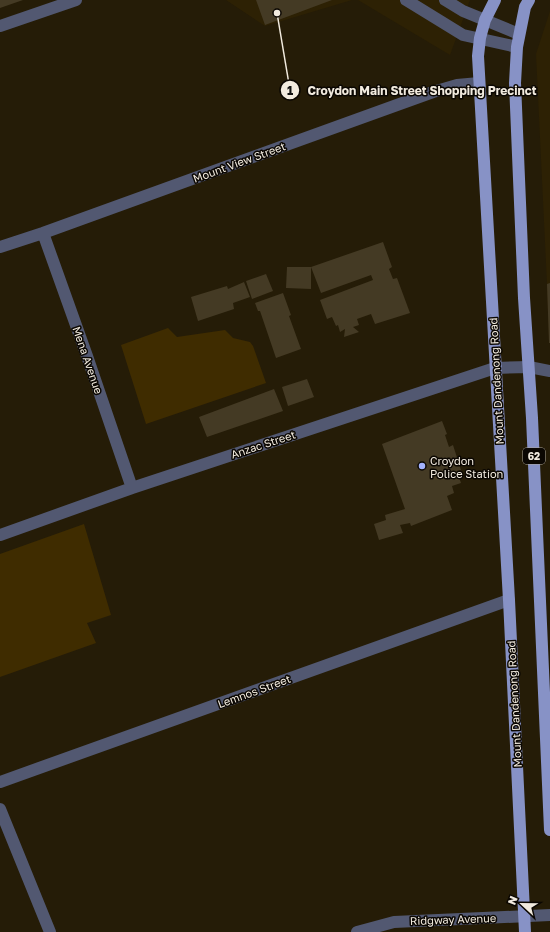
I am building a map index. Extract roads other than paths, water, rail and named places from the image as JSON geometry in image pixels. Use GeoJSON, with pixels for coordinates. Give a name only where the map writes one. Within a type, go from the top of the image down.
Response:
{"type":"FeatureCollection","features":[{"type":"Feature","properties":{"kind":"main road","name":"Mount Dandenong Road"},"geometry":{"type":"LineString","coordinates":[[495,0],[484,20],[478,56],[509,600],[525,932]]}},
{"type":"Feature","properties":{"kind":"main road","name":"62"},"geometry":{"type":"LineString","coordinates":[[529,0],[525,7],[519,34],[515,83],[550,830]]}},
{"type":"Feature","properties":{"kind":"street"},"geometry":{"type":"LineString","coordinates":[[0,26],[76,0]]}},
{"type":"Feature","properties":{"kind":"street"},"geometry":{"type":"LineString","coordinates":[[406,0],[463,35],[517,47]]}},
{"type":"Feature","properties":{"kind":"street"},"geometry":{"type":"LineString","coordinates":[[445,0],[463,11],[519,34]]}},
{"type":"Feature","properties":{"kind":"street","name":"Mount View Street"},"geometry":{"type":"LineString","coordinates":[[0,247],[43,233],[433,92],[456,85],[479,83]]}},
{"type":"Feature","properties":{"kind":"street","name":"Mena Avenue"},"geometry":{"type":"LineString","coordinates":[[43,233],[132,488]]}},
{"type":"Feature","properties":{"kind":"street","name":"Anzac Street"},"geometry":{"type":"LineString","coordinates":[[0,535],[132,488],[495,368],[529,367],[550,371]]}},
{"type":"Feature","properties":{"kind":"street","name":"Lemnos Street"},"geometry":{"type":"LineString","coordinates":[[0,782],[509,600]]}},
{"type":"Feature","properties":{"kind":"street"},"geometry":{"type":"LineString","coordinates":[[0,809],[50,932]]}},
{"type":"Feature","properties":{"kind":"street","name":"Ridgway Avenue"},"geometry":{"type":"LineString","coordinates":[[357,932],[394,922],[550,915]]}},
{"type":"Feature","properties":{"kind":"place","name":"Croydon Main Street Shopping Precinct"},"geometry":{"type":"Point","coordinates":[277,13]}},
{"type":"Feature","properties":{"kind":"place","name":"Croydon Police Station"},"geometry":{"type":"Point","coordinates":[422,466]}}]}
